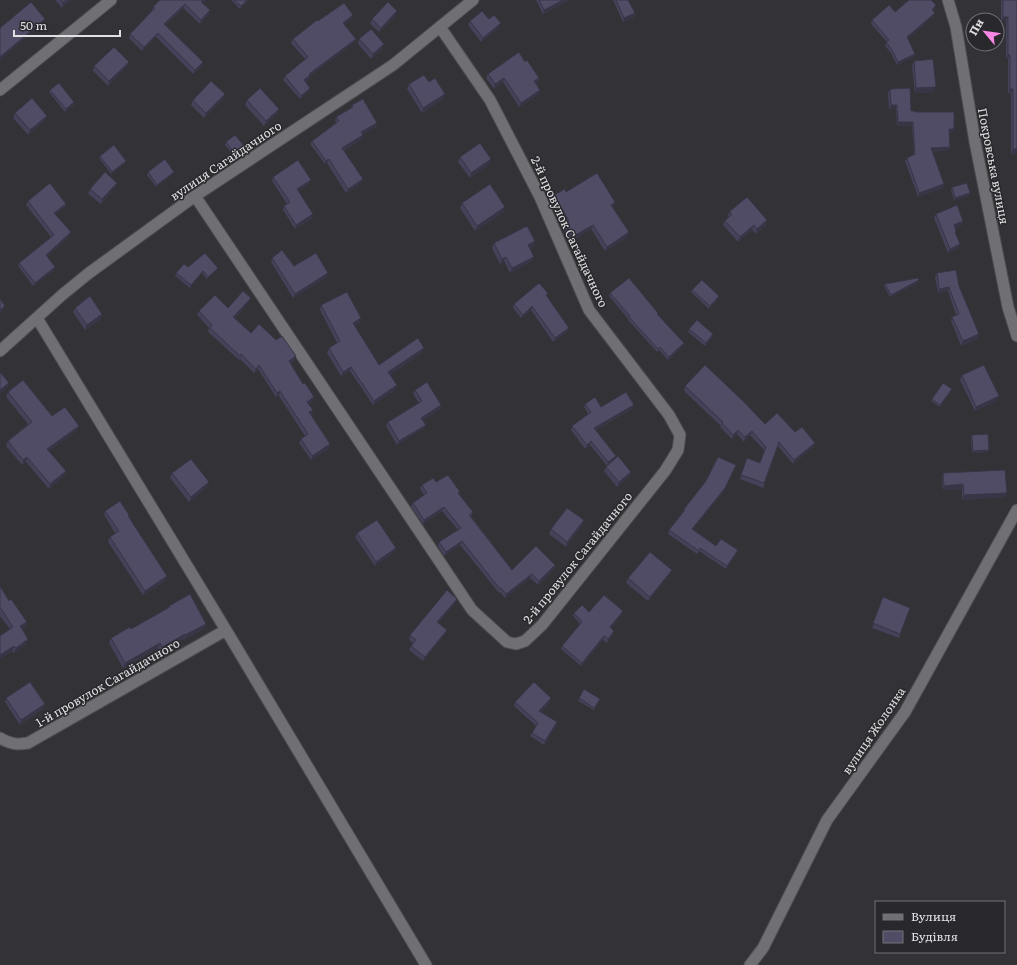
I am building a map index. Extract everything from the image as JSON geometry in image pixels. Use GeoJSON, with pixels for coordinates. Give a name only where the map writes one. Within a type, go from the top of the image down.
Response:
{"type":"FeatureCollection","features":[{"type":"Feature","properties":{"kind":"street"},"geometry":{"type":"LineString","coordinates":[[0,90],[111,0]]}},
{"type":"Feature","properties":{"kind":"street","name":"вулиця Сагайдачного"},"geometry":{"type":"LineString","coordinates":[[0,351],[62,295],[89,273],[195,196],[393,65],[473,0]]}},
{"type":"Feature","properties":{"kind":"street","name":"Покровська вулиця"},"geometry":{"type":"LineString","coordinates":[[948,0],[956,27],[975,142],[1008,307],[1017,336]]}},
{"type":"Feature","properties":{"kind":"street","name":"2-й провулок Сагайдачного"},"geometry":{"type":"LineString","coordinates":[[195,196],[472,610],[507,642],[516,644],[525,641],[542,625],[665,471],[678,450],[680,435],[669,415],[589,310],[540,197],[490,100],[440,27]]}},
{"type":"Feature","properties":{"kind":"street"},"geometry":{"type":"LineString","coordinates":[[38,318],[426,965]]}},
{"type":"Feature","properties":{"kind":"street","name":"вулиця Жолонка"},"geometry":{"type":"LineString","coordinates":[[750,965],[763,948],[827,820],[905,712],[1017,510]]}},
{"type":"Feature","properties":{"kind":"street","name":"1-й провулок Сагайдачного"},"geometry":{"type":"LineString","coordinates":[[0,738],[6,742],[17,745],[28,743],[226,630]]}},
{"type":"Feature","properties":{"kind":"building"},"geometry":{"type":"Polygon","coordinates":[[[160,0],[203,0],[201,2],[210,10],[201,20],[185,4],[164,24],[203,62],[195,70],[158,33],[144,47],[130,34],[155,8],[153,7],[160,0]]]}},
{"type":"Feature","properties":{"kind":"building"},"geometry":{"type":"Polygon","coordinates":[[[234,0],[247,0],[241,6],[234,0]]]}},
{"type":"Feature","properties":{"kind":"building"},"geometry":{"type":"Polygon","coordinates":[[[539,0],[563,0],[544,10],[539,0]]]}},
{"type":"Feature","properties":{"kind":"building"},"geometry":{"type":"Polygon","coordinates":[[[616,0],[628,0],[635,13],[624,18],[616,0]]]}},
{"type":"Feature","properties":{"kind":"building"},"geometry":{"type":"Polygon","coordinates":[[[909,0],[931,0],[936,5],[932,10],[935,13],[907,37],[915,54],[898,62],[886,42],[889,40],[872,20],[889,5],[895,12],[909,0]]]}},
{"type":"Feature","properties":{"kind":"building"},"geometry":{"type":"Polygon","coordinates":[[[1003,0],[1017,0],[1017,149],[1013,149],[1013,89],[1010,89],[1008,17],[1005,17],[1005,12],[1003,12],[1003,0]]]}},
{"type":"Feature","properties":{"kind":"building"},"geometry":{"type":"Polygon","coordinates":[[[31,2],[45,19],[0,57],[0,28],[31,2]]]}},
{"type":"Feature","properties":{"kind":"building"},"geometry":{"type":"Polygon","coordinates":[[[388,2],[397,11],[381,28],[372,19],[388,2]]]}},
{"type":"Feature","properties":{"kind":"building"},"geometry":{"type":"Polygon","coordinates":[[[344,3],[353,15],[343,23],[356,39],[309,74],[310,75],[304,80],[310,88],[301,96],[285,76],[308,57],[293,39],[317,20],[318,21],[344,3]]]}},
{"type":"Feature","properties":{"kind":"building"},"geometry":{"type":"Polygon","coordinates":[[[482,11],[489,19],[494,15],[501,23],[483,38],[470,21],[482,11]]]}},
{"type":"Feature","properties":{"kind":"building"},"geometry":{"type":"Polygon","coordinates":[[[371,29],[384,44],[373,54],[359,39],[371,29]]]}},
{"type":"Feature","properties":{"kind":"building"},"geometry":{"type":"Polygon","coordinates":[[[114,47],[129,62],[109,81],[94,66],[114,47]]]}},
{"type":"Feature","properties":{"kind":"building"},"geometry":{"type":"Polygon","coordinates":[[[519,52],[525,62],[527,60],[539,78],[534,81],[540,90],[521,103],[504,78],[495,84],[488,74],[519,52]]]}},
{"type":"Feature","properties":{"kind":"building"},"geometry":{"type":"Polygon","coordinates":[[[933,59],[936,87],[916,88],[914,61],[933,59]]]}},
{"type":"Feature","properties":{"kind":"building"},"geometry":{"type":"Polygon","coordinates":[[[424,75],[429,82],[435,78],[445,94],[423,108],[409,84],[424,75]]]}},
{"type":"Feature","properties":{"kind":"building"},"geometry":{"type":"Polygon","coordinates":[[[211,81],[225,94],[206,113],[193,100],[211,81]]]}},
{"type":"Feature","properties":{"kind":"building"},"geometry":{"type":"Polygon","coordinates":[[[59,83],[74,102],[66,109],[50,90],[59,83]]]}},
{"type":"Feature","properties":{"kind":"building"},"geometry":{"type":"Polygon","coordinates":[[[260,88],[279,109],[266,121],[247,100],[260,88]]]}},
{"type":"Feature","properties":{"kind":"building"},"geometry":{"type":"Polygon","coordinates":[[[910,88],[911,111],[954,112],[954,129],[949,129],[950,147],[931,148],[944,184],[919,193],[907,158],[915,154],[913,122],[898,122],[897,105],[891,105],[890,89],[910,88]]]}},
{"type":"Feature","properties":{"kind":"building"},"geometry":{"type":"Polygon","coordinates":[[[32,98],[47,116],[30,130],[15,113],[32,98]]]}},
{"type":"Feature","properties":{"kind":"building"},"geometry":{"type":"Polygon","coordinates":[[[363,99],[377,123],[361,132],[363,135],[342,148],[363,179],[348,189],[329,159],[326,161],[312,141],[339,121],[336,117],[363,99]]]}},
{"type":"Feature","properties":{"kind":"building"},"geometry":{"type":"Polygon","coordinates":[[[235,135],[245,147],[236,155],[226,142],[235,135]]]}},
{"type":"Feature","properties":{"kind":"building"},"geometry":{"type":"Polygon","coordinates":[[[480,143],[491,159],[471,173],[460,157],[480,143]]]}},
{"type":"Feature","properties":{"kind":"building"},"geometry":{"type":"Polygon","coordinates":[[[114,145],[126,161],[112,172],[100,156],[114,145]]]}},
{"type":"Feature","properties":{"kind":"building"},"geometry":{"type":"Polygon","coordinates":[[[165,159],[174,172],[157,185],[148,172],[165,159]]]}},
{"type":"Feature","properties":{"kind":"building"},"geometry":{"type":"Polygon","coordinates":[[[298,160],[311,180],[297,189],[313,214],[296,225],[284,206],[290,202],[273,177],[298,160]]]}},
{"type":"Feature","properties":{"kind":"building"},"geometry":{"type":"Polygon","coordinates":[[[105,172],[117,183],[102,199],[90,189],[105,172]]]}},
{"type":"Feature","properties":{"kind":"building"},"geometry":{"type":"Polygon","coordinates":[[[597,173],[615,202],[611,205],[629,232],[607,247],[593,225],[572,237],[564,224],[569,221],[554,195],[565,189],[566,192],[597,173]]]}},
{"type":"Feature","properties":{"kind":"building"},"geometry":{"type":"Polygon","coordinates":[[[50,183],[66,204],[54,213],[71,232],[46,255],[55,267],[35,283],[19,263],[54,235],[28,201],[50,183]]]}},
{"type":"Feature","properties":{"kind":"building"},"geometry":{"type":"Polygon","coordinates":[[[967,183],[970,193],[955,198],[952,187],[967,183]]]}},
{"type":"Feature","properties":{"kind":"building"},"geometry":{"type":"Polygon","coordinates":[[[490,184],[505,207],[477,226],[462,203],[490,184]]]}},
{"type":"Feature","properties":{"kind":"building"},"geometry":{"type":"Polygon","coordinates":[[[747,197],[767,220],[757,229],[754,225],[740,237],[725,221],[732,214],[729,212],[747,197]]]}},
{"type":"Feature","properties":{"kind":"building"},"geometry":{"type":"Polygon","coordinates":[[[957,205],[963,221],[954,225],[960,244],[950,249],[936,214],[957,205]]]}},
{"type":"Feature","properties":{"kind":"building"},"geometry":{"type":"Polygon","coordinates":[[[527,226],[535,241],[528,245],[534,257],[512,268],[506,257],[502,259],[494,243],[527,226]]]}},
{"type":"Feature","properties":{"kind":"building"},"geometry":{"type":"Polygon","coordinates":[[[282,250],[294,266],[316,253],[328,273],[295,294],[272,258],[282,250]]]}},
{"type":"Feature","properties":{"kind":"building"},"geometry":{"type":"Polygon","coordinates":[[[205,253],[218,268],[208,277],[203,271],[191,285],[176,273],[184,264],[188,267],[205,253]]]}},
{"type":"Feature","properties":{"kind":"building"},"geometry":{"type":"Polygon","coordinates":[[[956,270],[959,286],[979,334],[963,341],[952,317],[959,314],[949,287],[939,289],[937,273],[956,270]]]}},
{"type":"Feature","properties":{"kind":"building"},"geometry":{"type":"Polygon","coordinates":[[[629,278],[658,313],[657,314],[684,343],[669,357],[660,347],[658,349],[610,293],[629,278]]]}},
{"type":"Feature","properties":{"kind":"building"},"geometry":{"type":"Polygon","coordinates":[[[918,278],[919,280],[891,295],[885,284],[918,278]]]}},
{"type":"Feature","properties":{"kind":"building"},"geometry":{"type":"Polygon","coordinates":[[[702,280],[719,296],[710,306],[692,290],[702,280]]]}},
{"type":"Feature","properties":{"kind":"building"},"geometry":{"type":"Polygon","coordinates":[[[539,283],[548,293],[546,295],[569,328],[555,338],[532,306],[523,315],[514,304],[539,283]]]}},
{"type":"Feature","properties":{"kind":"building"},"geometry":{"type":"Polygon","coordinates":[[[243,291],[251,298],[233,317],[251,333],[259,324],[276,340],[282,336],[296,356],[289,361],[303,384],[305,383],[314,397],[307,402],[313,410],[309,412],[330,444],[312,456],[301,439],[308,434],[280,391],[277,393],[259,365],[256,369],[241,354],[240,356],[210,328],[212,325],[199,311],[215,295],[228,308],[243,291]]]}},
{"type":"Feature","properties":{"kind":"building"},"geometry":{"type":"Polygon","coordinates":[[[347,292],[361,318],[353,323],[379,365],[418,338],[424,348],[388,372],[397,385],[374,401],[351,367],[343,372],[329,348],[340,341],[321,305],[347,292]]]}},
{"type":"Feature","properties":{"kind":"building"},"geometry":{"type":"Polygon","coordinates":[[[90,296],[102,314],[87,325],[75,308],[90,296]]]}},
{"type":"Feature","properties":{"kind":"building"},"geometry":{"type":"Polygon","coordinates":[[[0,299],[5,306],[0,310],[0,299]]]}},
{"type":"Feature","properties":{"kind":"building"},"geometry":{"type":"Polygon","coordinates":[[[697,320],[713,334],[706,343],[689,329],[697,320]]]}},
{"type":"Feature","properties":{"kind":"building"},"geometry":{"type":"Polygon","coordinates":[[[705,365],[765,424],[777,413],[795,432],[802,427],[815,443],[794,460],[779,442],[764,483],[741,475],[747,458],[760,463],[766,447],[752,431],[745,437],[738,430],[733,435],[722,423],[723,422],[685,386],[705,365]]]}},
{"type":"Feature","properties":{"kind":"building"},"geometry":{"type":"Polygon","coordinates":[[[984,365],[999,396],[976,407],[962,375],[984,365]]]}},
{"type":"Feature","properties":{"kind":"building"},"geometry":{"type":"Polygon","coordinates":[[[0,372],[9,383],[0,390],[0,372]]]}},
{"type":"Feature","properties":{"kind":"building"},"geometry":{"type":"Polygon","coordinates":[[[23,380],[52,416],[65,407],[79,426],[47,449],[66,471],[50,484],[27,457],[23,460],[8,441],[32,422],[8,392],[23,380]]]}},
{"type":"Feature","properties":{"kind":"building"},"geometry":{"type":"Polygon","coordinates":[[[427,382],[441,405],[421,418],[426,425],[399,441],[388,422],[422,401],[415,390],[427,382]]]}},
{"type":"Feature","properties":{"kind":"building"},"geometry":{"type":"Polygon","coordinates":[[[943,383],[952,389],[940,405],[932,399],[943,383]]]}},
{"type":"Feature","properties":{"kind":"building"},"geometry":{"type":"Polygon","coordinates":[[[626,392],[634,405],[594,428],[616,456],[608,462],[591,441],[587,445],[572,426],[591,412],[585,404],[595,397],[601,407],[626,392]]]}},
{"type":"Feature","properties":{"kind":"building"},"geometry":{"type":"Polygon","coordinates":[[[988,434],[989,450],[973,451],[972,435],[988,434]]]}},
{"type":"Feature","properties":{"kind":"building"},"geometry":{"type":"Polygon","coordinates":[[[618,456],[631,472],[619,482],[606,467],[618,456]]]}},
{"type":"Feature","properties":{"kind":"building"},"geometry":{"type":"Polygon","coordinates":[[[718,457],[736,465],[725,488],[692,529],[716,546],[721,539],[738,550],[727,566],[700,548],[699,551],[669,530],[706,481],[718,457]]]}},
{"type":"Feature","properties":{"kind":"building"},"geometry":{"type":"Polygon","coordinates":[[[191,459],[209,482],[191,497],[172,473],[191,459]]]}},
{"type":"Feature","properties":{"kind":"building"},"geometry":{"type":"Polygon","coordinates":[[[1005,470],[1007,493],[964,495],[963,484],[944,486],[943,473],[1005,470]]]}},
{"type":"Feature","properties":{"kind":"building"},"geometry":{"type":"Polygon","coordinates":[[[448,475],[460,492],[458,493],[473,512],[469,515],[512,570],[536,546],[555,565],[539,581],[532,574],[506,594],[501,588],[500,589],[462,541],[446,552],[439,542],[461,528],[444,507],[424,520],[413,503],[427,493],[422,485],[433,478],[436,482],[448,475]]]}},
{"type":"Feature","properties":{"kind":"building"},"geometry":{"type":"Polygon","coordinates":[[[120,501],[167,576],[145,591],[110,537],[119,531],[105,511],[120,501]]]}},
{"type":"Feature","properties":{"kind":"building"},"geometry":{"type":"Polygon","coordinates":[[[567,508],[584,520],[567,542],[551,529],[567,508]]]}},
{"type":"Feature","properties":{"kind":"building"},"geometry":{"type":"Polygon","coordinates":[[[377,520],[396,548],[376,562],[357,533],[377,520]]]}},
{"type":"Feature","properties":{"kind":"building"},"geometry":{"type":"Polygon","coordinates":[[[650,552],[672,570],[650,597],[628,578],[650,552]]]}},
{"type":"Feature","properties":{"kind":"building"},"geometry":{"type":"Polygon","coordinates":[[[0,586],[9,601],[11,599],[27,622],[20,626],[28,639],[16,648],[14,646],[0,655],[0,636],[13,627],[0,607],[0,586]]]}},
{"type":"Feature","properties":{"kind":"building"},"geometry":{"type":"Polygon","coordinates":[[[447,590],[457,599],[437,622],[447,630],[425,657],[411,646],[416,640],[410,635],[447,590]]]}},
{"type":"Feature","properties":{"kind":"building"},"geometry":{"type":"Polygon","coordinates":[[[190,594],[206,624],[162,647],[160,643],[125,663],[111,638],[130,627],[131,629],[190,594]]]}},
{"type":"Feature","properties":{"kind":"building"},"geometry":{"type":"Polygon","coordinates":[[[604,595],[623,611],[610,627],[614,631],[608,639],[604,636],[582,663],[562,646],[582,622],[574,613],[582,605],[589,612],[604,595]]]}},
{"type":"Feature","properties":{"kind":"building"},"geometry":{"type":"Polygon","coordinates":[[[883,597],[910,608],[900,634],[873,623],[883,597]]]}},
{"type":"Feature","properties":{"kind":"building"},"geometry":{"type":"Polygon","coordinates":[[[30,682],[45,704],[21,720],[6,698],[30,682]]]}},
{"type":"Feature","properties":{"kind":"building"},"geometry":{"type":"Polygon","coordinates":[[[534,682],[551,698],[539,711],[557,722],[545,741],[532,733],[538,723],[515,702],[534,682]]]}},
{"type":"Feature","properties":{"kind":"building"},"geometry":{"type":"Polygon","coordinates":[[[584,689],[600,699],[594,708],[579,698],[584,689]]]}}]}
